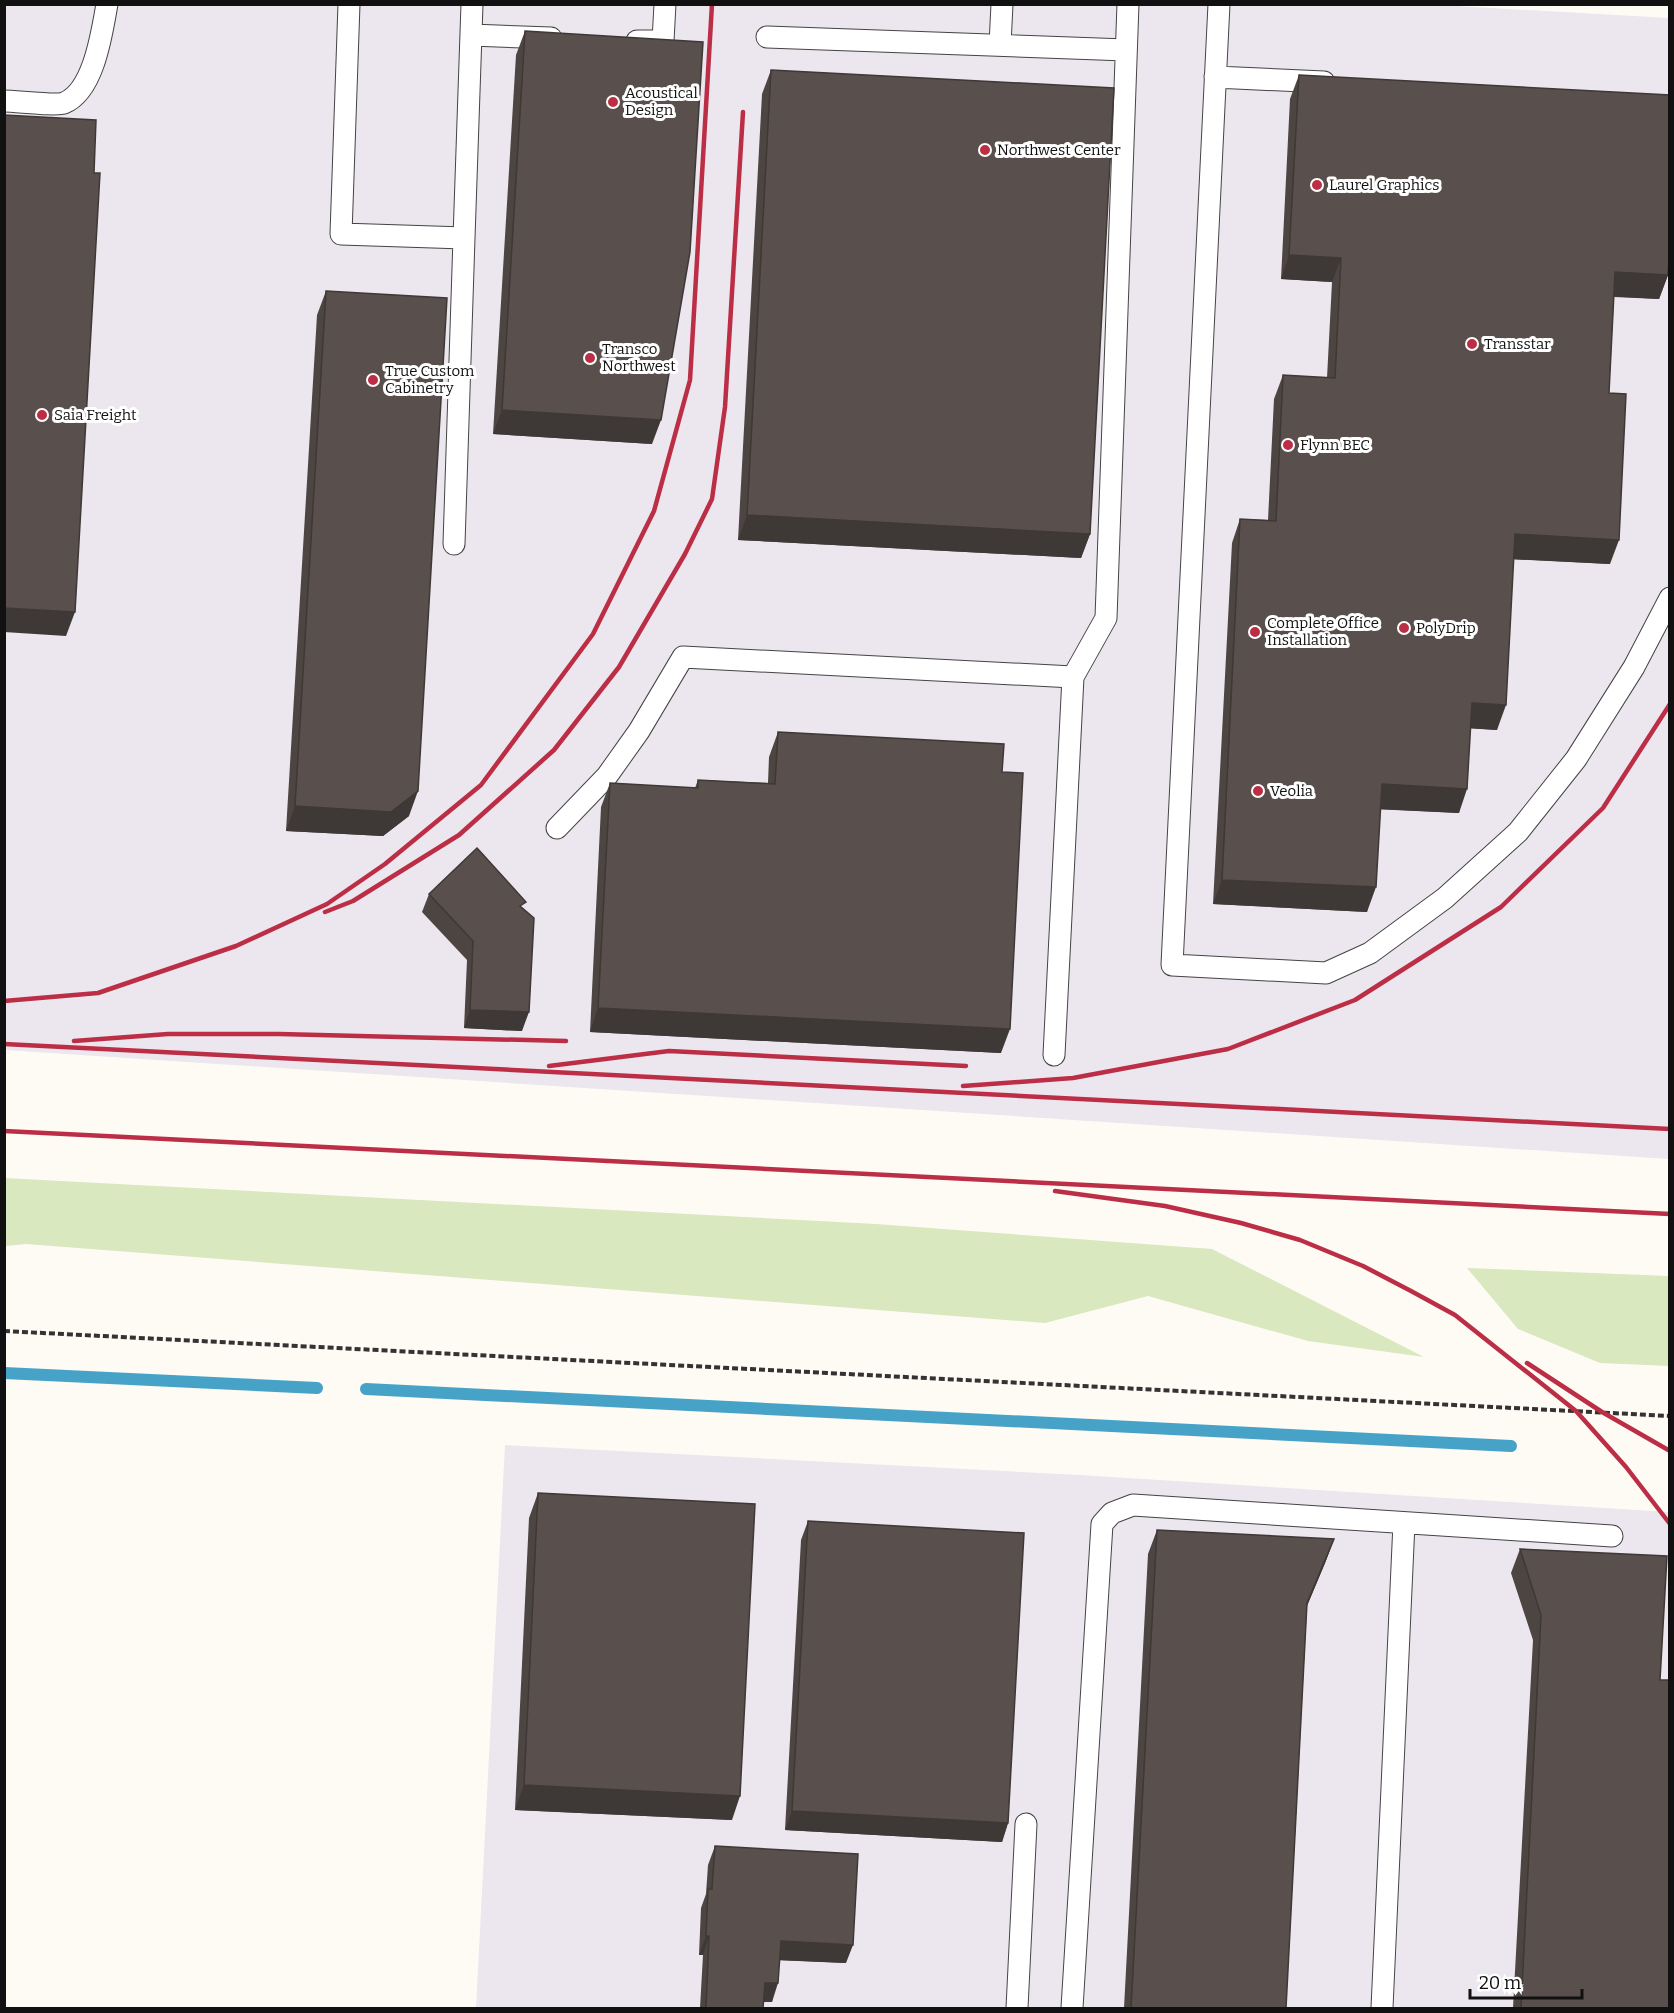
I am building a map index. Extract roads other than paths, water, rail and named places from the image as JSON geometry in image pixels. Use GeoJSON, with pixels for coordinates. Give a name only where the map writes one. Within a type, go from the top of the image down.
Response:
{"type":"FeatureCollection","features":[{"type":"Feature","properties":{"kind":"lane"},"geometry":{"type":"LineString","coordinates":[[4,100],[63,104],[78,94],[90,73],[98,50],[107,4]]}},
{"type":"Feature","properties":{"kind":"lane"},"geometry":{"type":"LineString","coordinates":[[349,4],[341,234],[464,238]]}},
{"type":"Feature","properties":{"kind":"lane"},"geometry":{"type":"LineString","coordinates":[[454,544],[472,4]]}},
{"type":"Feature","properties":{"kind":"lane"},"geometry":{"type":"LineString","coordinates":[[618,40],[663,41],[665,4]]}},
{"type":"Feature","properties":{"kind":"lane"},"geometry":{"type":"LineString","coordinates":[[1000,45],[1002,4]]}},
{"type":"Feature","properties":{"kind":"lane"},"geometry":{"type":"LineString","coordinates":[[1054,1055],[1073,677],[1106,618],[1128,4]]}},
{"type":"Feature","properties":{"kind":"lane"},"geometry":{"type":"LineString","coordinates":[[1219,4],[1172,965],[1326,973],[1370,953],[1445,898],[1518,832],[1576,759],[1634,667],[1670,598]]}},
{"type":"Feature","properties":{"kind":"lane"},"geometry":{"type":"LineString","coordinates":[[471,35],[573,38]]}},
{"type":"Feature","properties":{"kind":"lane"},"geometry":{"type":"LineString","coordinates":[[767,37],[1126,50]]}},
{"type":"Feature","properties":{"kind":"lane"},"geometry":{"type":"LineString","coordinates":[[1215,77],[1347,83]]}},
{"type":"Feature","properties":{"kind":"lane"},"geometry":{"type":"LineString","coordinates":[[557,828],[607,776],[639,731],[683,657],[1073,677]]}},
{"type":"Feature","properties":{"kind":"lane"},"geometry":{"type":"LineString","coordinates":[[1072,2008],[1102,1524],[1112,1513],[1133,1505],[1611,1536]]}},
{"type":"Feature","properties":{"kind":"lane"},"geometry":{"type":"LineString","coordinates":[[1382,2008],[1404,1523]]}},
{"type":"Feature","properties":{"kind":"lane"},"geometry":{"type":"LineString","coordinates":[[1017,2008],[1026,1824]]}},
{"type":"Feature","properties":{"kind":"waterway"},"geometry":{"type":"LineString","coordinates":[[4,1373],[317,1388]]}},
{"type":"Feature","properties":{"kind":"waterway"},"geometry":{"type":"LineString","coordinates":[[366,1389],[1511,1446]]}},
{"type":"Feature","properties":{"kind":"railway"},"geometry":{"type":"LineString","coordinates":[[4,1001],[98,993],[236,946],[327,904],[385,864],[481,785],[593,634],[654,511],[690,380],[712,4]]}},
{"type":"Feature","properties":{"kind":"railway"},"geometry":{"type":"LineString","coordinates":[[325,912],[353,901],[459,835],[554,750],[619,667],[685,554],[712,499],[725,407],[743,112]]}},
{"type":"Feature","properties":{"kind":"railway"},"geometry":{"type":"LineString","coordinates":[[963,1086],[1073,1078],[1228,1049],[1355,1000],[1501,907],[1603,808],[1670,704]]}},
{"type":"Feature","properties":{"kind":"railway"},"geometry":{"type":"LineString","coordinates":[[74,1041],[168,1034],[279,1034],[566,1041]]}},
{"type":"Feature","properties":{"kind":"railway"},"geometry":{"type":"LineString","coordinates":[[4,1044],[1670,1129]]}},
{"type":"Feature","properties":{"kind":"railway"},"geometry":{"type":"LineString","coordinates":[[549,1066],[669,1051],[966,1066]]}},
{"type":"Feature","properties":{"kind":"railway"},"geometry":{"type":"LineString","coordinates":[[4,1131],[1670,1214]]}},
{"type":"Feature","properties":{"kind":"railway"},"geometry":{"type":"LineString","coordinates":[[1055,1191],[1165,1206],[1241,1223],[1300,1240],[1363,1266],[1411,1291],[1455,1315],[1576,1411],[1626,1467],[1670,1524]]}},
{"type":"Feature","properties":{"kind":"railway"},"geometry":{"type":"LineString","coordinates":[[1527,1363],[1602,1412],[1670,1451]]}},
{"type":"Feature","properties":{"kind":"place","name":"Acoustical Design"},"geometry":{"type":"Point","coordinates":[613,102]}},
{"type":"Feature","properties":{"kind":"place","name":"Northwest Center"},"geometry":{"type":"Point","coordinates":[985,150]}},
{"type":"Feature","properties":{"kind":"place","name":"Laurel Graphics"},"geometry":{"type":"Point","coordinates":[1317,185]}},
{"type":"Feature","properties":{"kind":"place","name":"Transstar"},"geometry":{"type":"Point","coordinates":[1472,344]}},
{"type":"Feature","properties":{"kind":"place","name":"Transco Northwest"},"geometry":{"type":"Point","coordinates":[590,358]}},
{"type":"Feature","properties":{"kind":"place","name":"True Custom Cabinetry"},"geometry":{"type":"Point","coordinates":[373,380]}},
{"type":"Feature","properties":{"kind":"place","name":"Saia Freight"},"geometry":{"type":"Point","coordinates":[42,415]}},
{"type":"Feature","properties":{"kind":"place","name":"Flynn BEC"},"geometry":{"type":"Point","coordinates":[1288,445]}},
{"type":"Feature","properties":{"kind":"place","name":"PolyDrip"},"geometry":{"type":"Point","coordinates":[1404,628]}},
{"type":"Feature","properties":{"kind":"place","name":"Complete Office Installation"},"geometry":{"type":"Point","coordinates":[1255,632]}},
{"type":"Feature","properties":{"kind":"place","name":"Veolia"},"geometry":{"type":"Point","coordinates":[1258,791]}}]}
